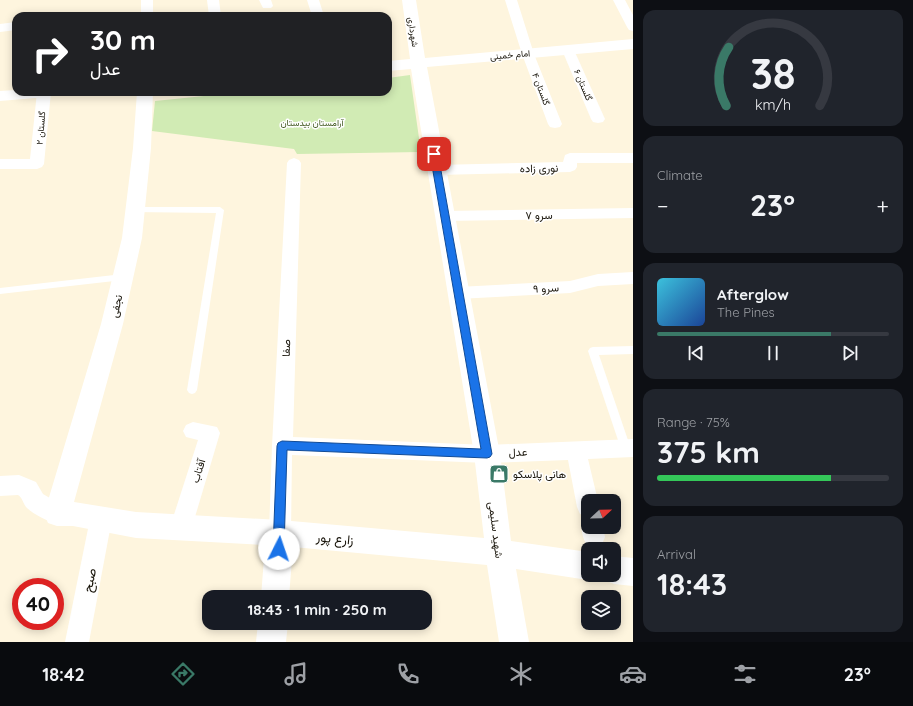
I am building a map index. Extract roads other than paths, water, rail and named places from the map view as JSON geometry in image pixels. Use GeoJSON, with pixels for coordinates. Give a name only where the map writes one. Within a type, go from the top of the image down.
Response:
{"type":"FeatureCollection","features":[{"type":"Feature","properties":{"kind":"street"},"geometry":{"type":"LineString","coordinates":[[147,0],[147,12]]}},
{"type":"Feature","properties":{"kind":"street"},"geometry":{"type":"LineString","coordinates":[[213,0],[214,12]]}},
{"type":"Feature","properties":{"kind":"street"},"geometry":{"type":"LineString","coordinates":[[313,0],[317,12]]}},
{"type":"Feature","properties":{"kind":"street","name":"شهرداری"},"geometry":{"type":"LineString","coordinates":[[409,0],[418,64]]}},
{"type":"Feature","properties":{"kind":"street","name":"گلستان ۴"},"geometry":{"type":"LineString","coordinates":[[510,0],[528,54],[555,124]]}},
{"type":"Feature","properties":{"kind":"street"},"geometry":{"type":"LineString","coordinates":[[619,0],[633,27]]}},
{"type":"Feature","properties":{"kind":"street"},"geometry":{"type":"LineString","coordinates":[[0,28],[12,26]]}},
{"type":"Feature","properties":{"kind":"street","name":"امام خمینی"},"geometry":{"type":"LineString","coordinates":[[392,66],[633,44]]}},
{"type":"Feature","properties":{"kind":"street","name":"گلستان ۶"},"geometry":{"type":"LineString","coordinates":[[568,50],[598,119]]}},
{"type":"Feature","properties":{"kind":"street","name":"شهید سلیمی"},"geometry":{"type":"LineString","coordinates":[[418,64],[487,454],[499,553],[514,642]]}},
{"type":"Feature","properties":{"kind":"street"},"geometry":{"type":"LineString","coordinates":[[0,96],[12,95]]}},
{"type":"Feature","properties":{"kind":"street","name":"گلستان ۲"},"geometry":{"type":"LineString","coordinates":[[0,164],[37,164],[45,96]]}},
{"type":"Feature","properties":{"kind":"street","name":"نجفی"},"geometry":{"type":"LineString","coordinates":[[57,514],[112,324],[132,238],[142,148],[145,96]]}},
{"type":"Feature","properties":{"kind":"street","name":"نوری زاده"},"geometry":{"type":"LineString","coordinates":[[436,170],[570,167],[570,158],[633,158]]}},
{"type":"Feature","properties":{"kind":"street","name":"صفا"},"geometry":{"type":"LineString","coordinates":[[280,533],[282,446],[294,163]]}},
{"type":"Feature","properties":{"kind":"street","name":"سرو ۷"},"geometry":{"type":"LineString","coordinates":[[444,216],[633,213]]}},
{"type":"Feature","properties":{"kind":"street","name":"سرو ۹"},"geometry":{"type":"LineString","coordinates":[[458,293],[570,287],[598,280],[633,278]]}},
{"type":"Feature","properties":{"kind":"street","name":"آفتاب"},"geometry":{"type":"LineString","coordinates":[[181,527],[210,432],[192,431]]}},
{"type":"Feature","properties":{"kind":"street","name":"عدل"},"geometry":{"type":"LineString","coordinates":[[282,446],[487,454],[630,448]]}},
{"type":"Feature","properties":{"kind":"street"},"geometry":{"type":"LineString","coordinates":[[576,450],[585,494]]}},
{"type":"Feature","properties":{"kind":"street"},"geometry":{"type":"LineString","coordinates":[[0,486],[19,485],[28,490],[35,501],[57,514]]}},
{"type":"Feature","properties":{"kind":"street","name":"زارع پور"},"geometry":{"type":"LineString","coordinates":[[57,514],[73,514],[136,525],[280,533],[499,553],[581,565]]}},
{"type":"Feature","properties":{"kind":"street","name":"صبح"},"geometry":{"type":"LineString","coordinates":[[77,642],[101,519]]}},
{"type":"Feature","properties":{"kind":"street"},"geometry":{"type":"LineString","coordinates":[[276,590],[280,533]]}},
{"type":"Feature","properties":{"kind":"street"},"geometry":{"type":"LineString","coordinates":[[621,571],[633,572]]}},
{"type":"Feature","properties":{"kind":"street"},"geometry":{"type":"LineString","coordinates":[[271,642],[272,630]]}},
{"type":"Feature","properties":{"kind":"lane"},"geometry":{"type":"LineString","coordinates":[[135,210],[220,210],[192,390]]}},
{"type":"Feature","properties":{"kind":"lane"},"geometry":{"type":"LineString","coordinates":[[0,291],[123,277]]}},
{"type":"Feature","properties":{"kind":"lane"},"geometry":{"type":"LineString","coordinates":[[630,448],[593,351],[633,350]]}},
{"type":"Feature","properties":{"kind":"place","name":"هانی پلاسکو"},"geometry":{"type":"Point","coordinates":[499,474]}},
{"type":"Feature","properties":{"kind":"park label","name":"آرامستان بیدستان"},"geometry":{"type":"Point","coordinates":[312,123]}}]}
